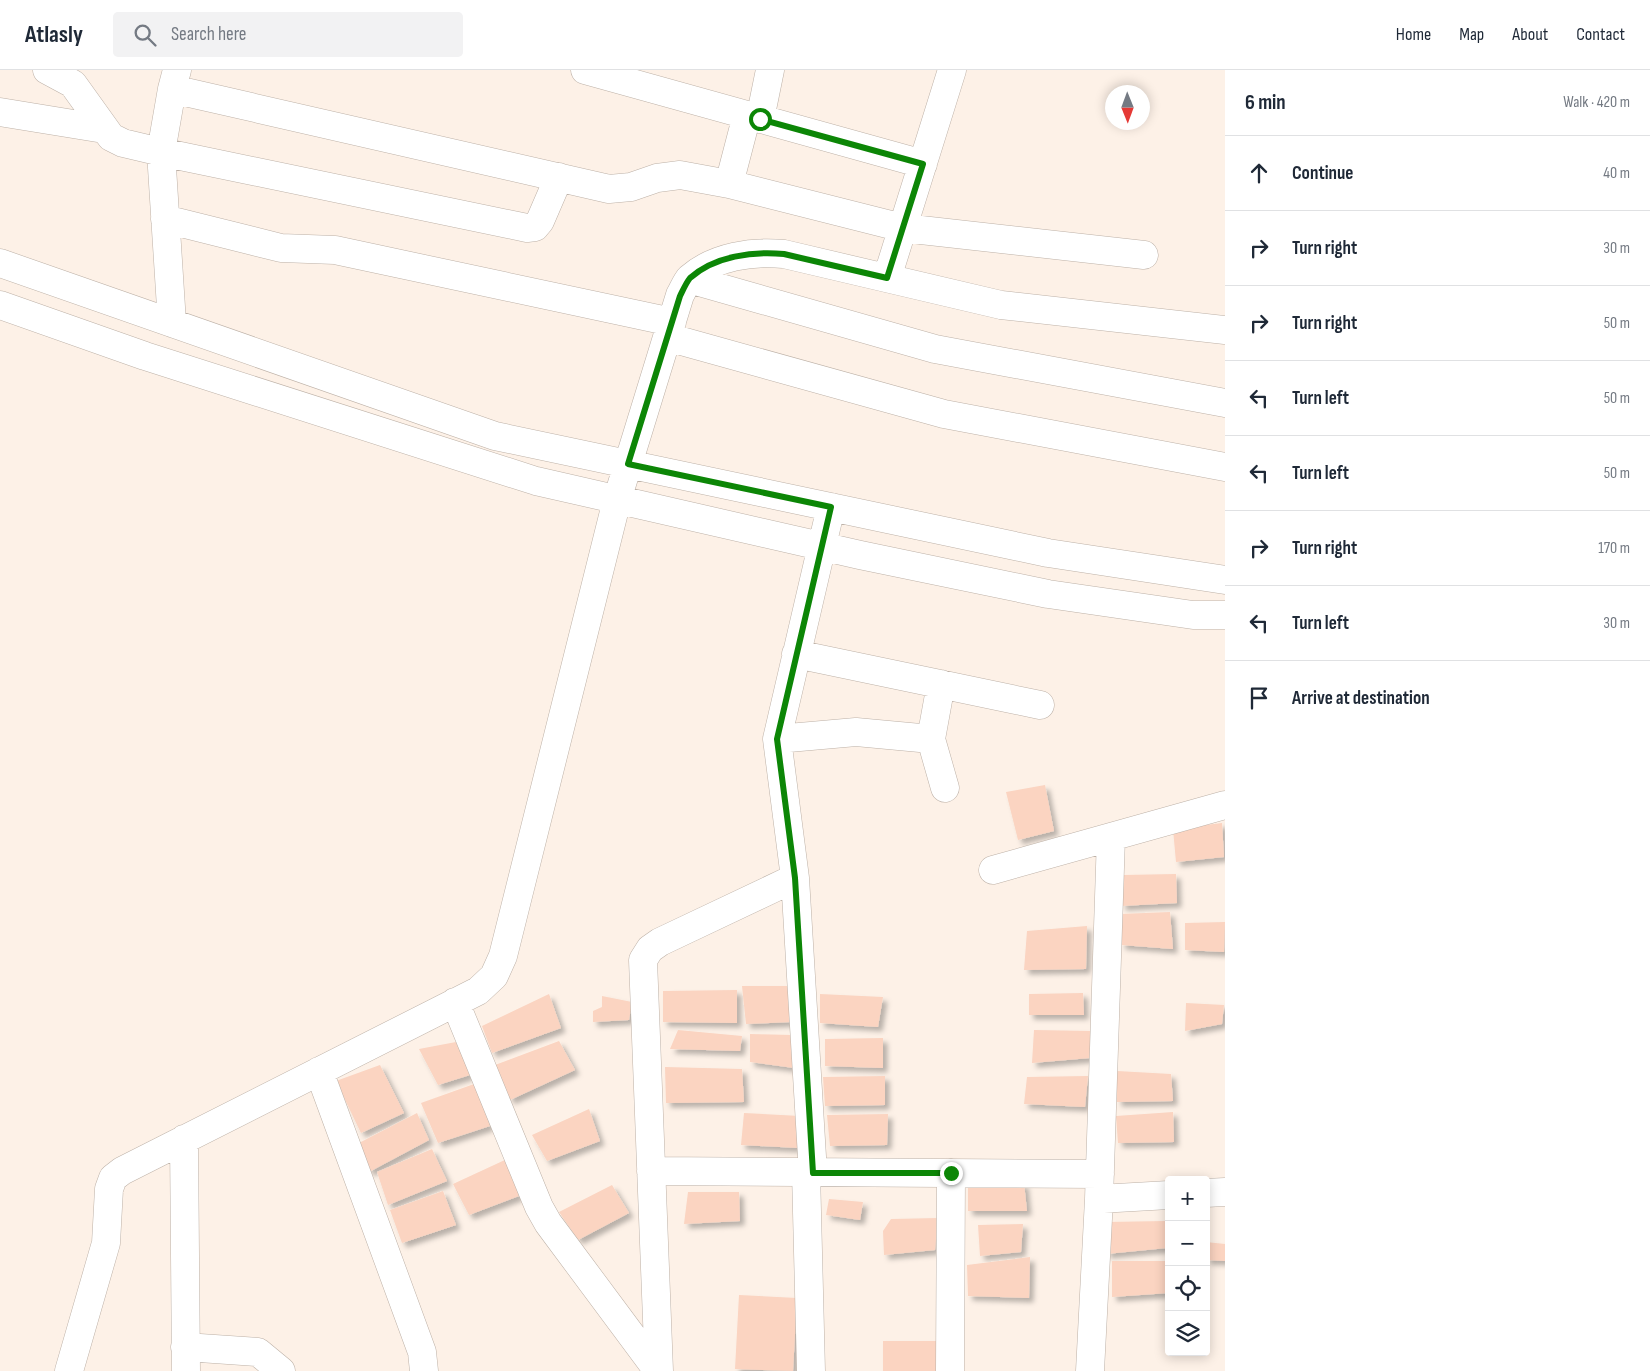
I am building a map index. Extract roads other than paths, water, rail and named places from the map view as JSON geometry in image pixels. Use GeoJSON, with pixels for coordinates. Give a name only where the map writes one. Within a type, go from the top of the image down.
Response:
{"type":"FeatureCollection","features":[{"type":"Feature","properties":{"kind":"street"},"geometry":{"type":"LineString","coordinates":[[47,70],[73,84],[111,137],[123,143],[161,152],[528,228],[535,227],[540,222],[559,177]]}},
{"type":"Feature","properties":{"kind":"street"},"geometry":{"type":"LineString","coordinates":[[585,70],[923,164]]}},
{"type":"Feature","properties":{"kind":"street"},"geometry":{"type":"LineString","coordinates":[[729,184],[770,70]]}},
{"type":"Feature","properties":{"kind":"street"},"geometry":{"type":"LineString","coordinates":[[887,278],[952,70]]}},
{"type":"Feature","properties":{"kind":"street"},"geometry":{"type":"LineString","coordinates":[[172,323],[161,152],[174,80],[609,189],[630,187],[657,178],[680,175],[729,184],[903,228],[1144,255]]}},
{"type":"Feature","properties":{"kind":"street"},"geometry":{"type":"LineString","coordinates":[[0,112],[104,129]]}},
{"type":"Feature","properties":{"kind":"street"},"geometry":{"type":"LineString","coordinates":[[165,219],[281,248],[335,250],[669,330],[944,414],[1225,468]]}},
{"type":"Feature","properties":{"kind":"street"},"geometry":{"type":"LineString","coordinates":[[69,1371],[106,1243],[109,1189],[113,1178],[122,1170],[478,991],[494,976],[503,956],[617,500],[680,296],[690,279],[708,267],[728,259],[752,253],[768,252],[784,254],[1001,305],[1225,330]]}},
{"type":"Feature","properties":{"kind":"street"},"geometry":{"type":"LineString","coordinates":[[0,263],[495,436],[1048,553],[1225,580]]}},
{"type":"Feature","properties":{"kind":"street"},"geometry":{"type":"LineString","coordinates":[[690,279],[935,349],[1225,403]]}},
{"type":"Feature","properties":{"kind":"street"},"geometry":{"type":"LineString","coordinates":[[0,305],[127,349],[536,481],[822,547],[1048,594],[1193,615],[1225,615]]}},
{"type":"Feature","properties":{"kind":"street"},"geometry":{"type":"LineString","coordinates":[[127,349],[138,311]]}},
{"type":"Feature","properties":{"kind":"street"},"geometry":{"type":"LineString","coordinates":[[811,1371],[810,1172],[795,878],[777,739],[831,507]]}},
{"type":"Feature","properties":{"kind":"street"},"geometry":{"type":"LineString","coordinates":[[796,654],[1040,705]]}},
{"type":"Feature","properties":{"kind":"street"},"geometry":{"type":"LineString","coordinates":[[942,684],[931,739],[945,788]]}},
{"type":"Feature","properties":{"kind":"street"},"geometry":{"type":"LineString","coordinates":[[777,739],[856,732],[931,739]]}},
{"type":"Feature","properties":{"kind":"street"},"geometry":{"type":"LineString","coordinates":[[993,870],[1225,805]]}},
{"type":"Feature","properties":{"kind":"street"},"geometry":{"type":"LineString","coordinates":[[1090,1371],[1100,1186],[1111,837]]}},
{"type":"Feature","properties":{"kind":"street"},"geometry":{"type":"LineString","coordinates":[[658,1371],[643,960],[650,949],[660,942],[795,878]]}},
{"type":"Feature","properties":{"kind":"street"},"geometry":{"type":"LineString","coordinates":[[455,1002],[539,1207],[548,1223],[658,1371]]}},
{"type":"Feature","properties":{"kind":"street"},"geometry":{"type":"LineString","coordinates":[[319,1071],[422,1352],[424,1371]]}},
{"type":"Feature","properties":{"kind":"street"},"geometry":{"type":"LineString","coordinates":[[184,1139],[186,1359],[258,1352],[281,1371]]}},
{"type":"Feature","properties":{"kind":"street"},"geometry":{"type":"LineString","coordinates":[[651,1172],[951,1173],[1100,1186],[1165,1194]]}},
{"type":"Feature","properties":{"kind":"street"},"geometry":{"type":"LineString","coordinates":[[950,1371],[951,1173]]}},
{"type":"Feature","properties":{"kind":"street"},"geometry":{"type":"LineString","coordinates":[[1210,1193],[1225,1192]]}}]}
